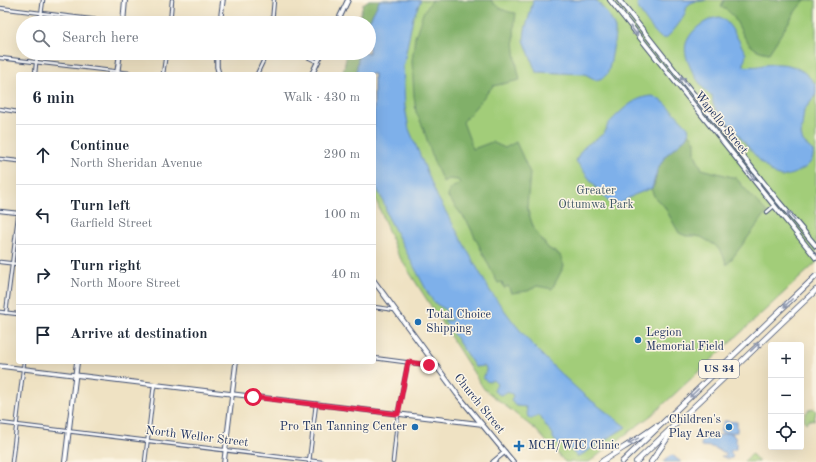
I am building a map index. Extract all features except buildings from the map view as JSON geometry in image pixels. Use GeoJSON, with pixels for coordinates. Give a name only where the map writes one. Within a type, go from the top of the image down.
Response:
{"type":"FeatureCollection","features":[{"type":"Feature","properties":{"kind":"highway","name":"US 34"},"geometry":{"type":"LineString","coordinates":[[622,462],[816,276]]}},
{"type":"Feature","properties":{"kind":"highway","name":"US 34"},"geometry":{"type":"LineString","coordinates":[[636,462],[816,290]]}},
{"type":"Feature","properties":{"kind":"highway"},"geometry":{"type":"LineString","coordinates":[[601,462],[644,435],[676,410]]}},
{"type":"Feature","properties":{"kind":"highway"},"geometry":{"type":"LineString","coordinates":[[651,462],[681,419]]}},
{"type":"Feature","properties":{"kind":"main road"},"geometry":{"type":"LineString","coordinates":[[125,16],[126,0]]}},
{"type":"Feature","properties":{"kind":"main road"},"geometry":{"type":"LineString","coordinates":[[340,16],[348,0]]}},
{"type":"Feature","properties":{"kind":"main road","name":"Wapello Street"},"geometry":{"type":"LineString","coordinates":[[610,0],[816,258]]}},
{"type":"Feature","properties":{"kind":"main road","name":"Wapello Street"},"geometry":{"type":"LineString","coordinates":[[619,0],[779,202],[816,246]]}},
{"type":"Feature","properties":{"kind":"main road"},"geometry":{"type":"LineString","coordinates":[[117,72],[119,60]]}},
{"type":"Feature","properties":{"kind":"main road"},"geometry":{"type":"LineString","coordinates":[[313,72],[318,62]]}},
{"type":"Feature","properties":{"kind":"main road","name":"Church Street"},"geometry":{"type":"LineString","coordinates":[[376,284],[480,424],[513,462]]}},
{"type":"Feature","properties":{"kind":"main road"},"geometry":{"type":"LineString","coordinates":[[65,462],[77,364]]}},
{"type":"Feature","properties":{"kind":"street"},"geometry":{"type":"LineString","coordinates":[[41,16],[43,0]]}},
{"type":"Feature","properties":{"kind":"street"},"geometry":{"type":"LineString","coordinates":[[171,16],[172,0]]}},
{"type":"Feature","properties":{"kind":"street"},"geometry":{"type":"LineString","coordinates":[[221,16],[223,0]]}},
{"type":"Feature","properties":{"kind":"street"},"geometry":{"type":"LineString","coordinates":[[273,16],[274,0]]}},
{"type":"Feature","properties":{"kind":"street"},"geometry":{"type":"LineString","coordinates":[[0,8],[66,16]]}},
{"type":"Feature","properties":{"kind":"street"},"geometry":{"type":"LineString","coordinates":[[0,58],[16,60]]}},
{"type":"Feature","properties":{"kind":"street"},"geometry":{"type":"LineString","coordinates":[[18,60],[110,72]]}},
{"type":"Feature","properties":{"kind":"street"},"geometry":{"type":"LineString","coordinates":[[163,72],[165,60]]}},
{"type":"Feature","properties":{"kind":"street"},"geometry":{"type":"LineString","coordinates":[[217,60],[218,72]]}},
{"type":"Feature","properties":{"kind":"street"},"geometry":{"type":"LineString","coordinates":[[258,72],[264,60]]}},
{"type":"Feature","properties":{"kind":"street"},"geometry":{"type":"LineString","coordinates":[[314,60],[318,62]]}},
{"type":"Feature","properties":{"kind":"street"},"geometry":{"type":"LineString","coordinates":[[35,72],[36,62]]}},
{"type":"Feature","properties":{"kind":"street"},"geometry":{"type":"LineString","coordinates":[[0,109],[16,112]]}},
{"type":"Feature","properties":{"kind":"street"},"geometry":{"type":"LineString","coordinates":[[0,159],[16,161]]}},
{"type":"Feature","properties":{"kind":"street"},"geometry":{"type":"LineString","coordinates":[[767,212],[775,206]]}},
{"type":"Feature","properties":{"kind":"street"},"geometry":{"type":"LineString","coordinates":[[0,211],[16,213]]}},
{"type":"Feature","properties":{"kind":"street"},"geometry":{"type":"LineString","coordinates":[[6,313],[16,232]]}},
{"type":"Feature","properties":{"kind":"street"},"geometry":{"type":"LineString","coordinates":[[0,262],[16,264]]}},
{"type":"Feature","properties":{"kind":"street"},"geometry":{"type":"LineString","coordinates":[[376,307],[396,310]]}},
{"type":"Feature","properties":{"kind":"street"},"geometry":{"type":"LineString","coordinates":[[0,312],[16,314]]}},
{"type":"Feature","properties":{"kind":"street"},"geometry":{"type":"LineString","coordinates":[[376,358],[436,366]]}},
{"type":"Feature","properties":{"kind":"street"},"geometry":{"type":"LineString","coordinates":[[392,462],[398,414],[408,362]]}},
{"type":"Feature","properties":{"kind":"street"},"geometry":{"type":"LineString","coordinates":[[12,462],[24,364]]}},
{"type":"Feature","properties":{"kind":"street"},"geometry":{"type":"LineString","coordinates":[[224,462],[236,364]]}},
{"type":"Feature","properties":{"kind":"street"},"geometry":{"type":"LineString","coordinates":[[0,366],[480,424]]}},
{"type":"Feature","properties":{"kind":"street"},"geometry":{"type":"LineString","coordinates":[[145,462],[154,385]]}},
{"type":"Feature","properties":{"kind":"street"},"geometry":{"type":"LineString","coordinates":[[309,461],[316,404]]}},
{"type":"Feature","properties":{"kind":"street","name":"North Weller Street"},"geometry":{"type":"LineString","coordinates":[[0,423],[322,462]]}},
{"type":"Feature","properties":{"kind":"street"},"geometry":{"type":"LineString","coordinates":[[493,462],[505,452]]}},
{"type":"Feature","properties":{"kind":"green space"},"geometry":{"type":"Polygon","coordinates":[[[369,0],[380,0],[372,16],[360,16],[363,4],[369,0]]]}},
{"type":"Feature","properties":{"kind":"green space","name":"Greater Ottumwa Park"},"geometry":{"type":"Polygon","coordinates":[[[379,0],[816,0],[816,263],[653,414],[589,462],[565,462],[536,430],[484,389],[397,253],[376,200],[376,72],[353,72],[356,60],[376,60],[376,16],[373,16],[379,0]]]}},
{"type":"Feature","properties":{"kind":"green space"},"geometry":{"type":"Polygon","coordinates":[[[432,0],[492,0],[491,1],[502,9],[516,13],[514,30],[515,47],[520,80],[493,86],[463,122],[473,149],[492,142],[505,148],[516,142],[530,173],[527,208],[534,229],[548,248],[560,255],[564,266],[552,289],[537,286],[528,291],[511,293],[508,286],[504,288],[502,282],[498,283],[468,223],[448,197],[449,190],[460,183],[458,180],[449,179],[443,182],[416,112],[414,96],[412,61],[415,37],[423,13],[432,0]]]}},
{"type":"Feature","properties":{"kind":"green space"},"geometry":{"type":"Polygon","coordinates":[[[724,0],[805,0],[797,9],[769,53],[757,50],[749,44],[732,15],[721,7],[724,0]]]}},
{"type":"Feature","properties":{"kind":"green space"},"geometry":{"type":"Polygon","coordinates":[[[346,60],[358,60],[356,72],[343,72],[346,60]]]}},
{"type":"Feature","properties":{"kind":"green space"},"geometry":{"type":"Polygon","coordinates":[[[689,133],[695,141],[695,154],[702,169],[736,178],[767,212],[727,265],[722,253],[715,245],[701,237],[686,236],[679,233],[664,206],[655,198],[651,189],[654,186],[657,171],[665,156],[686,138],[689,133]]]}},
{"type":"Feature","properties":{"kind":"green space"},"geometry":{"type":"Polygon","coordinates":[[[813,408],[816,411],[814,421],[810,420],[806,423],[804,416],[813,408]]]}},
{"type":"Feature","properties":{"kind":"green space"},"geometry":{"type":"Polygon","coordinates":[[[752,454],[759,462],[744,461],[752,454]]]}},
{"type":"Feature","properties":{"kind":"water"},"geometry":{"type":"Polygon","coordinates":[[[380,0],[421,0],[413,18],[403,67],[405,107],[409,129],[437,196],[490,291],[514,323],[535,348],[560,373],[584,395],[626,427],[578,457],[563,443],[559,446],[553,438],[553,434],[540,416],[531,419],[528,417],[526,407],[517,406],[511,401],[513,396],[512,394],[507,392],[500,395],[494,391],[497,384],[493,380],[488,382],[483,378],[486,368],[484,366],[475,367],[444,320],[450,321],[452,319],[447,317],[445,309],[435,303],[429,295],[387,215],[385,206],[376,188],[376,72],[356,72],[358,60],[376,60],[376,16],[372,16],[380,0]]]}},
{"type":"Feature","properties":{"kind":"water"},"geometry":{"type":"Polygon","coordinates":[[[533,0],[596,0],[610,17],[615,29],[611,59],[606,75],[596,80],[585,74],[536,72],[524,40],[525,30],[533,0]]]}},
{"type":"Feature","properties":{"kind":"water"},"geometry":{"type":"Polygon","coordinates":[[[639,0],[706,0],[689,4],[684,16],[676,28],[666,38],[661,38],[647,22],[641,12],[637,5],[639,0]]]}},
{"type":"Feature","properties":{"kind":"water"},"geometry":{"type":"Polygon","coordinates":[[[719,17],[727,22],[731,27],[746,54],[744,66],[784,64],[798,68],[804,72],[816,85],[816,93],[814,98],[804,110],[801,135],[803,142],[813,151],[813,157],[811,162],[803,169],[781,177],[768,169],[719,114],[713,105],[712,95],[705,90],[692,71],[686,57],[685,50],[688,39],[699,26],[711,19],[719,17]]]}},
{"type":"Feature","properties":{"kind":"water"},"geometry":{"type":"Polygon","coordinates":[[[653,96],[665,103],[688,127],[689,132],[686,138],[665,156],[657,171],[652,188],[634,195],[618,205],[612,205],[600,193],[576,161],[582,150],[606,131],[607,125],[623,109],[634,101],[653,96]]]}},
{"type":"Feature","properties":{"kind":"water","name":"Children's Play Area"},"geometry":{"type":"Polygon","coordinates":[[[724,421],[737,422],[737,432],[721,433],[720,431],[724,421]]]}},
{"type":"Feature","properties":{"kind":"water"},"geometry":{"type":"Polygon","coordinates":[[[727,433],[733,434],[736,438],[736,449],[731,450],[730,452],[733,455],[732,458],[728,459],[721,456],[725,456],[727,454],[712,447],[701,446],[702,437],[712,438],[727,433]]]}},
{"type":"Feature","properties":{"kind":"water"},"geometry":{"type":"Polygon","coordinates":[[[672,455],[681,462],[664,462],[672,455]]]}},
{"type":"Feature","properties":{"kind":"place","name":"Total Choice Shipping"},"geometry":{"type":"Point","coordinates":[418,322]}},
{"type":"Feature","properties":{"kind":"place","name":"Legion Memorial Field"},"geometry":{"type":"Point","coordinates":[638,340]}},
{"type":"Feature","properties":{"kind":"place","name":"Pro Tan Tanning Center"},"geometry":{"type":"Point","coordinates":[415,427]}},
{"type":"Feature","properties":{"kind":"place","name":"Children's Play Area"},"geometry":{"type":"Point","coordinates":[729,427]}},
{"type":"Feature","properties":{"kind":"place","name":"MCH/WIC Clinic"},"geometry":{"type":"Point","coordinates":[519,446]}},
{"type":"Feature","properties":{"kind":"route"},"geometry":{"type":"LineString","coordinates":[[253,397],[398,414],[408,362],[429,365]]}}]}
